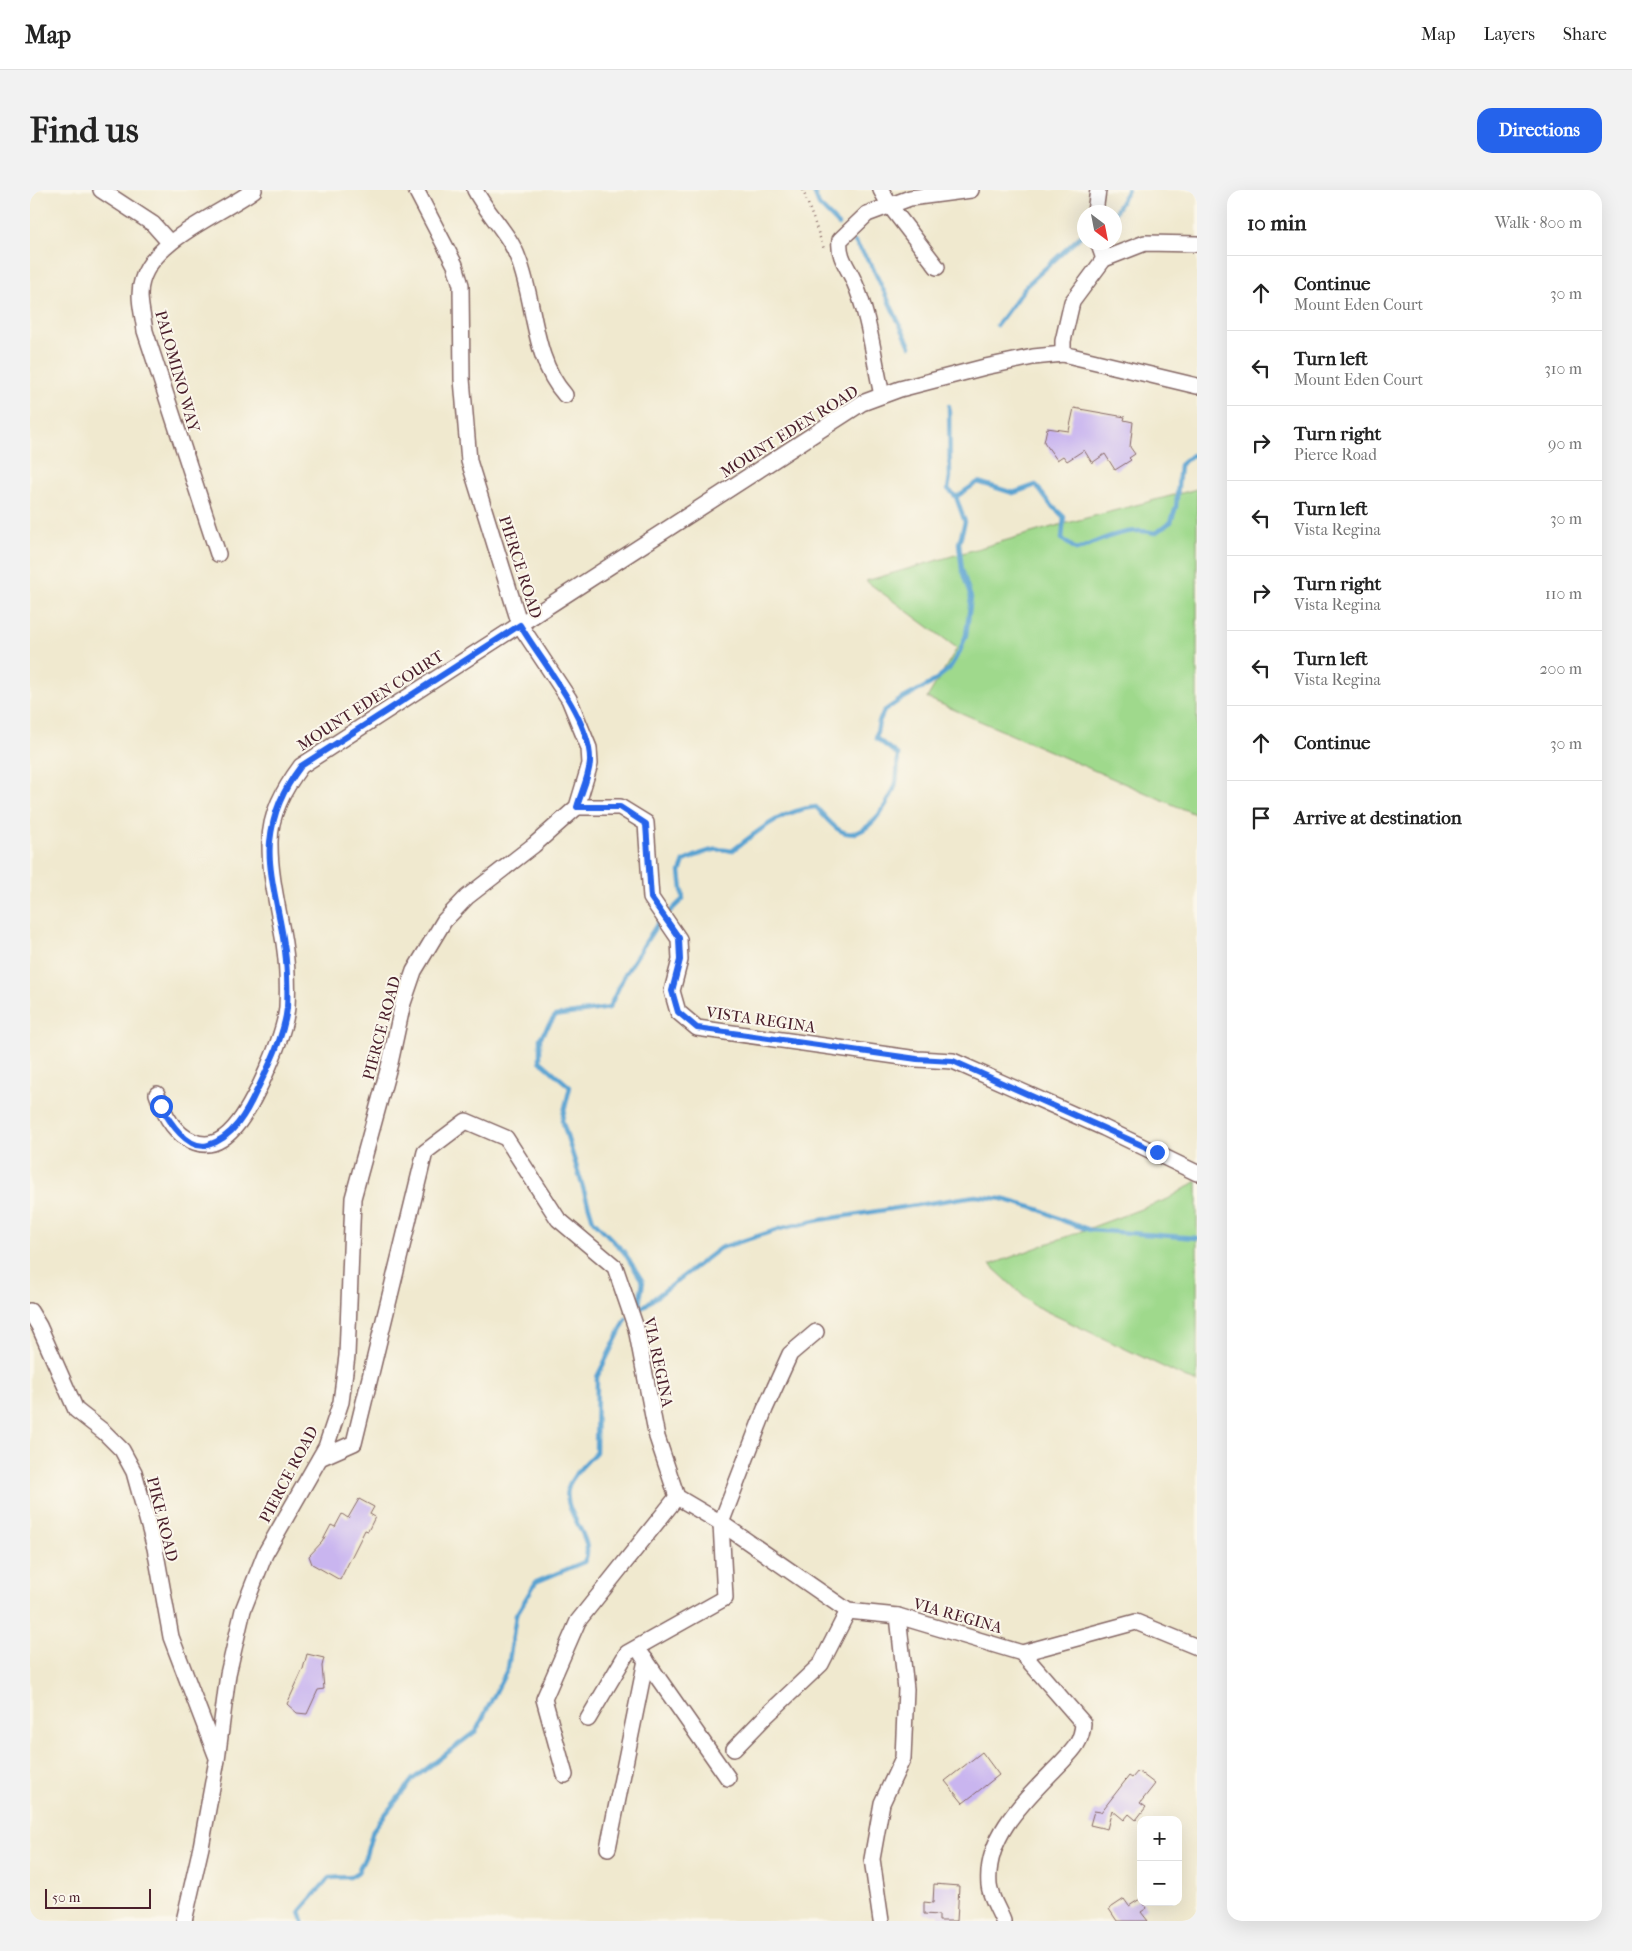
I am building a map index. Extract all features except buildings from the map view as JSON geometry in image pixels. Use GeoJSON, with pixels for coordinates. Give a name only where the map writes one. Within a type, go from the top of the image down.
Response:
{"type":"FeatureCollection","features":[{"type":"Feature","properties":{"kind":"street"},"geometry":{"type":"LineString","coordinates":[[101,190],[153,224],[169,242]]}},
{"type":"Feature","properties":{"kind":"street","name":"PALOMINO WAY"},"geometry":{"type":"LineString","coordinates":[[218,554],[166,400],[145,331],[140,296],[141,282],[148,266],[169,242],[235,204],[254,190]]}},
{"type":"Feature","properties":{"kind":"street","name":"PIERCE ROAD"},"geometry":{"type":"LineString","coordinates":[[184,1921],[202,1847],[217,1760],[228,1674],[243,1610],[265,1554],[326,1447],[342,1393],[347,1356],[353,1198],[390,1063],[403,1003],[414,970],[444,921],[467,897],[534,845],[577,807],[590,764],[589,748],[569,699],[520,625],[469,461],[462,379],[461,285],[455,265],[416,190]]}},
{"type":"Feature","properties":{"kind":"street"},"geometry":{"type":"LineString","coordinates":[[475,190],[518,256],[527,284],[543,356],[556,385],[565,395]]}},
{"type":"Feature","properties":{"kind":"street"},"geometry":{"type":"LineString","coordinates":[[881,190],[890,206],[937,267]]}},
{"type":"Feature","properties":{"kind":"street"},"geometry":{"type":"LineString","coordinates":[[882,396],[866,312],[839,251],[840,240],[867,214],[910,198],[971,190]]}},
{"type":"Feature","properties":{"kind":"street"},"geometry":{"type":"LineString","coordinates":[[1096,205],[1098,190]]}},
{"type":"Feature","properties":{"kind":"street"},"geometry":{"type":"LineString","coordinates":[[1063,354],[1063,340],[1072,302],[1104,259],[1145,243],[1197,244]]}},
{"type":"Feature","properties":{"kind":"street"},"geometry":{"type":"LineString","coordinates":[[1101,250],[1104,259]]}},
{"type":"Feature","properties":{"kind":"street","name":"MOUNT EDEN ROAD"},"geometry":{"type":"LineString","coordinates":[[520,625],[862,403],[985,367],[1033,357],[1063,354],[1197,386]]}},
{"type":"Feature","properties":{"kind":"street","name":"MOUNT EDEN COURT"},"geometry":{"type":"LineString","coordinates":[[157,1094],[161,1106],[178,1131],[189,1140],[204,1146],[216,1143],[232,1131],[250,1107],[266,1072],[287,1008],[284,944],[276,907],[269,844],[274,816],[285,788],[301,766],[520,625]]}},
{"type":"Feature","properties":{"kind":"street","name":"VISTA REGINA"},"geometry":{"type":"LineString","coordinates":[[577,807],[620,807],[646,824],[651,898],[679,938],[680,960],[672,991],[678,1012],[697,1028],[917,1059],[953,1061],[1104,1128],[1197,1173]]}},
{"type":"Feature","properties":{"kind":"street","name":"VIA REGINA"},"geometry":{"type":"LineString","coordinates":[[320,1458],[354,1443],[425,1152],[466,1121],[506,1138],[558,1219],[614,1267],[636,1328],[657,1438],[677,1497]]}},
{"type":"Feature","properties":{"kind":"street","name":"PIKE ROAD"},"geometry":{"type":"LineString","coordinates":[[30,1311],[39,1326],[76,1410],[104,1432],[122,1450],[134,1472],[155,1548],[171,1637],[217,1760]]}},
{"type":"Feature","properties":{"kind":"street"},"geometry":{"type":"LineString","coordinates":[[588,1719],[628,1653],[642,1654],[725,1598],[721,1523],[765,1410],[790,1354],[816,1332]]}},
{"type":"Feature","properties":{"kind":"street"},"geometry":{"type":"LineString","coordinates":[[565,1775],[544,1699],[578,1621],[677,1497],[721,1523],[848,1612],[821,1664],[734,1749]]}},
{"type":"Feature","properties":{"kind":"street","name":"VIA REGINA"},"geometry":{"type":"LineString","coordinates":[[848,1612],[898,1616],[1022,1652]]}},
{"type":"Feature","properties":{"kind":"street"},"geometry":{"type":"LineString","coordinates":[[882,1921],[872,1859],[882,1804],[903,1758],[906,1689],[898,1616]]}},
{"type":"Feature","properties":{"kind":"street"},"geometry":{"type":"LineString","coordinates":[[1003,1921],[989,1887],[992,1849],[1020,1804],[1072,1752],[1082,1737],[1083,1723],[1022,1652],[1136,1622],[1197,1647]]}},
{"type":"Feature","properties":{"kind":"street"},"geometry":{"type":"LineString","coordinates":[[642,1654],[728,1778]]}},
{"type":"Feature","properties":{"kind":"street"},"geometry":{"type":"LineString","coordinates":[[608,1848],[642,1654]]}},
{"type":"Feature","properties":{"kind":"green space"},"geometry":{"type":"Polygon","coordinates":[[[1197,489],[1197,815],[927,698],[957,648],[866,581],[1052,527],[1197,489]]]}},
{"type":"Feature","properties":{"kind":"green space"},"geometry":{"type":"Polygon","coordinates":[[[1197,1181],[1197,1383],[1033,1305],[990,1265],[1168,1199],[1197,1181]]]}},
{"type":"Feature","properties":{"kind":"waterway"},"geometry":{"type":"LineString","coordinates":[[813,190],[819,205],[839,225]]}},
{"type":"Feature","properties":{"kind":"waterway"},"geometry":{"type":"LineString","coordinates":[[1119,205],[1128,190]]}},
{"type":"Feature","properties":{"kind":"waterway"},"geometry":{"type":"LineString","coordinates":[[997,325],[1027,285],[1077,239]]}},
{"type":"Feature","properties":{"kind":"waterway"},"geometry":{"type":"LineString","coordinates":[[855,242],[871,264],[910,346]]}},
{"type":"Feature","properties":{"kind":"waterway"},"geometry":{"type":"LineString","coordinates":[[949,406],[950,477],[948,489],[956,497]]}},
{"type":"Feature","properties":{"kind":"waterway"},"geometry":{"type":"LineString","coordinates":[[638,1310],[643,1282],[624,1252],[593,1220],[562,1120],[570,1087],[540,1061],[540,1038],[555,1016],[609,1008],[624,976],[658,923],[683,899],[680,872],[684,861],[713,850],[732,851],[781,817],[804,809],[816,807],[834,827],[850,834],[867,827],[881,812],[895,786],[898,755],[876,738],[879,722],[884,711],[930,684],[949,669],[960,651],[966,635],[971,598],[962,570],[959,543],[965,522],[956,497],[978,482],[1013,493],[1036,485],[1049,503],[1064,517],[1062,539],[1077,550],[1125,532],[1145,531],[1155,533],[1171,522],[1176,507],[1180,465],[1192,455],[1197,456]]}},
{"type":"Feature","properties":{"kind":"waterway"},"geometry":{"type":"LineString","coordinates":[[639,1310],[720,1248],[783,1228],[820,1220],[975,1196],[1002,1199],[1041,1210],[1090,1230],[1197,1238]]}},
{"type":"Feature","properties":{"kind":"waterway"},"geometry":{"type":"LineString","coordinates":[[303,1921],[300,1911],[329,1878],[350,1877],[358,1872],[366,1855],[373,1830],[413,1779],[476,1731],[508,1668],[516,1615],[536,1582],[584,1562],[587,1553],[586,1544],[569,1505],[567,1495],[569,1485],[577,1472],[596,1452],[597,1377],[626,1319]]}},
{"type":"Feature","properties":{"kind":"route"},"geometry":{"type":"LineString","coordinates":[[161,1106],[169,1121],[189,1140],[204,1146],[216,1143],[232,1131],[250,1107],[266,1072],[287,1008],[284,944],[276,907],[269,844],[274,816],[285,788],[301,766],[520,625],[531,645],[569,699],[589,748],[590,764],[577,807],[620,807],[646,824],[650,850],[651,898],[679,938],[680,960],[672,991],[678,1012],[697,1028],[917,1059],[953,1061],[1157,1152]]}}]}
